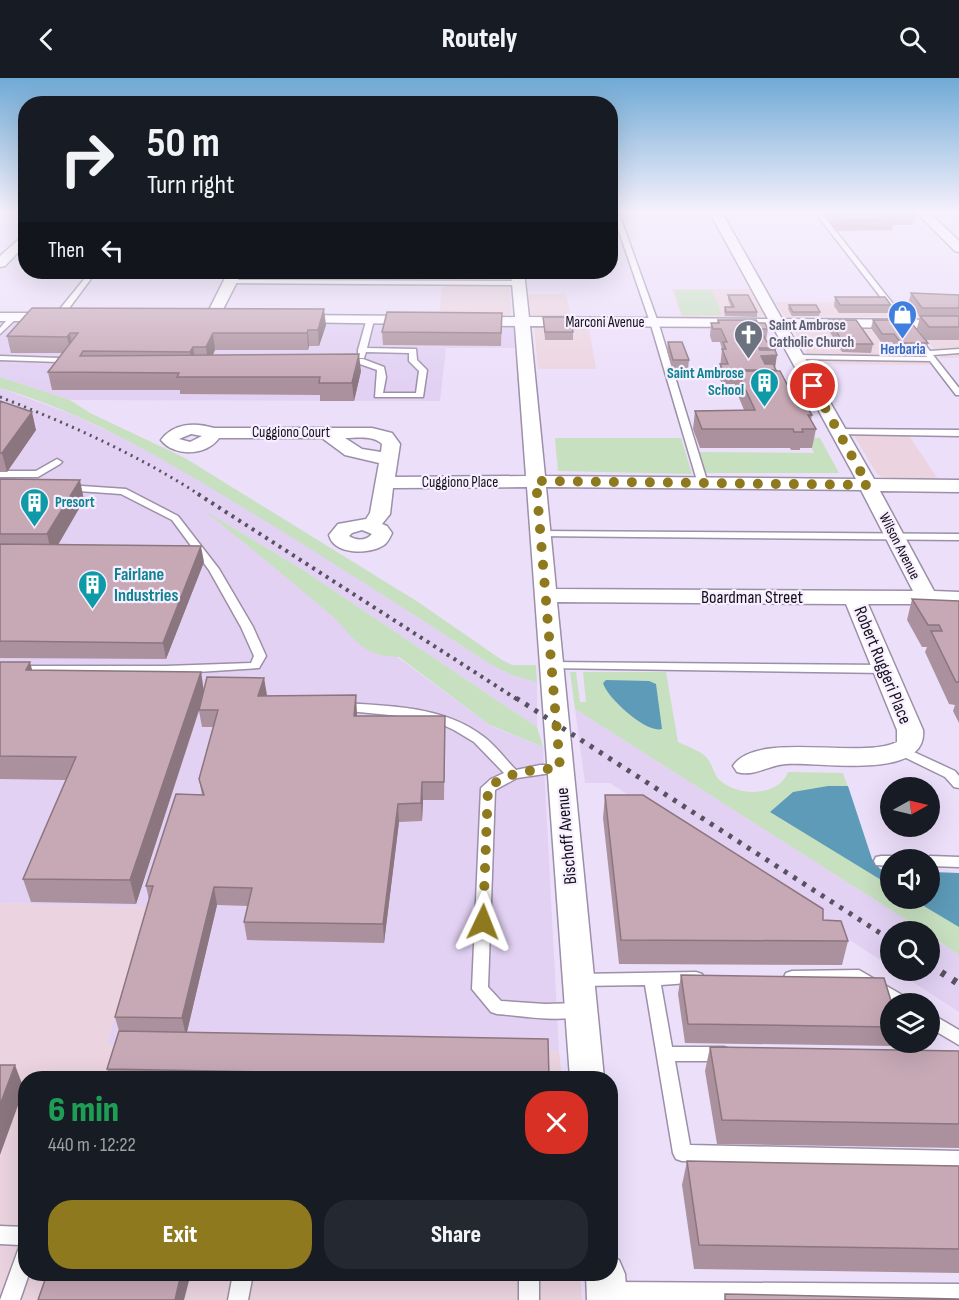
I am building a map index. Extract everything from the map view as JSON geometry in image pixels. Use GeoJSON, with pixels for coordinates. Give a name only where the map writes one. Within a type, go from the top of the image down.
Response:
{"type":"FeatureCollection","features":[{"type":"Feature","properties":{"kind":"street","name":"Wilson Avenue"},"geometry":{"type":"LineString","coordinates":[[747,268],[868,485],[927,598]]}},
{"type":"Feature","properties":{"kind":"street"},"geometry":{"type":"LineString","coordinates":[[212,318],[231,279]]}},
{"type":"Feature","properties":{"kind":"street","name":"Bischoff Avenue"},"geometry":{"type":"LineString","coordinates":[[518,279],[586,1071]]}},
{"type":"Feature","properties":{"kind":"street"},"geometry":{"type":"LineString","coordinates":[[7,317],[82,318]]}},
{"type":"Feature","properties":{"kind":"street"},"geometry":{"type":"LineString","coordinates":[[280,319],[429,320]]}},
{"type":"Feature","properties":{"kind":"street","name":"Marconi Avenue"},"geometry":{"type":"LineString","coordinates":[[452,321],[959,324]]}},
{"type":"Feature","properties":{"kind":"street"},"geometry":{"type":"LineString","coordinates":[[320,432],[337,438],[350,450],[388,461],[380,514],[371,525]]}},
{"type":"Feature","properties":{"kind":"street","name":"Cuggiono Court"},"geometry":{"type":"LineString","coordinates":[[210,433],[379,434],[390,441],[388,461]]}},
{"type":"Feature","properties":{"kind":"street","name":"Cuggiono Place"},"geometry":{"type":"LineString","coordinates":[[386,483],[536,481],[959,486]]}},
{"type":"Feature","properties":{"kind":"street","name":"Boardman Street"},"geometry":{"type":"LineString","coordinates":[[545,595],[959,598]]}},
{"type":"Feature","properties":{"kind":"street","name":"Robert Ruggeri Place"},"geometry":{"type":"LineString","coordinates":[[746,766],[762,759],[782,755],[871,756],[903,751],[911,740],[910,730],[855,598]]}},
{"type":"Feature","properties":{"kind":"lane"},"geometry":{"type":"LineString","coordinates":[[635,268],[654,322],[703,484]]}},
{"type":"Feature","properties":{"kind":"lane"},"geometry":{"type":"LineString","coordinates":[[862,268],[959,393]]}},
{"type":"Feature","properties":{"kind":"lane"},"geometry":{"type":"LineString","coordinates":[[58,317],[88,279]]}},
{"type":"Feature","properties":{"kind":"lane"},"geometry":{"type":"LineString","coordinates":[[280,279],[375,283],[470,279]]}},
{"type":"Feature","properties":{"kind":"lane"},"geometry":{"type":"LineString","coordinates":[[375,283],[376,279]]}},
{"type":"Feature","properties":{"kind":"lane"},"geometry":{"type":"LineString","coordinates":[[0,332],[7,317]]}},
{"type":"Feature","properties":{"kind":"lane"},"geometry":{"type":"LineString","coordinates":[[360,360],[370,320]]}},
{"type":"Feature","properties":{"kind":"lane"},"geometry":{"type":"LineString","coordinates":[[349,360],[360,360],[381,369],[382,377],[378,394],[420,395],[423,370],[413,361],[412,351],[362,350]]}},
{"type":"Feature","properties":{"kind":"lane"},"geometry":{"type":"LineString","coordinates":[[797,357],[931,356],[959,351]]}},
{"type":"Feature","properties":{"kind":"lane"},"geometry":{"type":"LineString","coordinates":[[0,358],[59,360]]}},
{"type":"Feature","properties":{"kind":"lane"},"geometry":{"type":"LineString","coordinates":[[839,432],[959,433]]}},
{"type":"Feature","properties":{"kind":"lane"},"geometry":{"type":"LineString","coordinates":[[0,474],[38,474],[57,462]]}},
{"type":"Feature","properties":{"kind":"lane"},"geometry":{"type":"LineString","coordinates":[[0,670],[166,670],[255,666],[260,656],[247,627],[214,568],[175,518],[123,491],[53,488]]}},
{"type":"Feature","properties":{"kind":"lane"},"geometry":{"type":"LineString","coordinates":[[539,534],[959,537]]}},
{"type":"Feature","properties":{"kind":"lane"},"geometry":{"type":"LineString","coordinates":[[551,666],[885,669]]}},
{"type":"Feature","properties":{"kind":"lane"},"geometry":{"type":"LineString","coordinates":[[330,706],[400,712],[445,723],[474,735],[513,774]]}},
{"type":"Feature","properties":{"kind":"lane"},"geometry":{"type":"LineString","coordinates":[[903,751],[950,774],[959,783]]}},
{"type":"Feature","properties":{"kind":"lane"},"geometry":{"type":"LineString","coordinates":[[560,768],[527,770],[501,778],[488,788],[480,989],[497,1007],[546,1011],[580,1010]]}},
{"type":"Feature","properties":{"kind":"lane"},"geometry":{"type":"LineString","coordinates":[[940,861],[959,862]]}},
{"type":"Feature","properties":{"kind":"lane"},"geometry":{"type":"LineString","coordinates":[[778,977],[859,976],[886,993]]}},
{"type":"Feature","properties":{"kind":"lane"},"geometry":{"type":"LineString","coordinates":[[577,980],[709,978]]}},
{"type":"Feature","properties":{"kind":"lane"},"geometry":{"type":"LineString","coordinates":[[652,979],[682,1153],[959,1158]]}},
{"type":"Feature","properties":{"kind":"lane"},"geometry":{"type":"LineString","coordinates":[[940,1026],[959,1038]]}},
{"type":"Feature","properties":{"kind":"lane"},"geometry":{"type":"LineString","coordinates":[[665,1054],[736,1054]]}},
{"type":"Feature","properties":{"kind":"lane"},"geometry":{"type":"LineString","coordinates":[[0,1235],[18,1236]]}},
{"type":"Feature","properties":{"kind":"lane"},"geometry":{"type":"LineString","coordinates":[[10,1300],[18,1276]]}},
{"type":"Feature","properties":{"kind":"lane"},"geometry":{"type":"LineString","coordinates":[[238,1300],[242,1281]]}},
{"type":"Feature","properties":{"kind":"lane"},"geometry":{"type":"LineString","coordinates":[[529,1281],[529,1300]]}},
{"type":"Feature","properties":{"kind":"lane"},"geometry":{"type":"LineString","coordinates":[[606,1289],[959,1294]]}},
{"type":"Feature","properties":{"kind":"shaded area"},"geometry":{"type":"Polygon","coordinates":[[[442,285],[510,285],[511,314],[439,316],[442,285]]]}},
{"type":"Feature","properties":{"kind":"shaded area"},"geometry":{"type":"Polygon","coordinates":[[[672,289],[752,289],[764,315],[755,318],[682,318],[672,289]]]}},
{"type":"Feature","properties":{"kind":"shaded area"},"geometry":{"type":"Polygon","coordinates":[[[528,294],[566,294],[571,317],[534,316],[531,314],[528,294]]]}},
{"type":"Feature","properties":{"kind":"shaded area"},"geometry":{"type":"Polygon","coordinates":[[[880,300],[959,301],[959,319],[819,316],[789,318],[784,316],[776,302],[882,303],[880,300]]]}},
{"type":"Feature","properties":{"kind":"shaded area"},"geometry":{"type":"Polygon","coordinates":[[[0,322],[505,323],[515,327],[515,348],[446,348],[440,401],[70,400],[0,377],[0,322]]]}},
{"type":"Feature","properties":{"kind":"shaded area"},"geometry":{"type":"Polygon","coordinates":[[[588,324],[596,369],[538,369],[534,325],[588,324]]]}},
{"type":"Feature","properties":{"kind":"shaded area"},"geometry":{"type":"Polygon","coordinates":[[[959,326],[959,358],[941,358],[917,327],[959,326]]]}},
{"type":"Feature","properties":{"kind":"shaded area"},"geometry":{"type":"Polygon","coordinates":[[[794,327],[905,327],[934,365],[813,364],[793,329],[794,327]]]}},
{"type":"Feature","properties":{"kind":"shaded area"},"geometry":{"type":"Polygon","coordinates":[[[0,388],[71,414],[127,440],[198,479],[327,558],[493,666],[514,676],[537,682],[537,727],[300,568],[210,514],[278,570],[493,727],[543,747],[559,1051],[107,1044],[148,907],[0,903],[0,388]]]}},
{"type":"Feature","properties":{"kind":"shaded area"},"geometry":{"type":"Polygon","coordinates":[[[853,434],[908,434],[938,479],[882,477],[877,474],[853,434]]]}},
{"type":"Feature","properties":{"kind":"shaded area"},"geometry":{"type":"Polygon","coordinates":[[[575,709],[880,903],[880,909],[889,909],[908,921],[880,921],[880,960],[610,783],[585,783],[575,709]]]}},
{"type":"Feature","properties":{"kind":"shaded area"},"geometry":{"type":"Polygon","coordinates":[[[0,903],[149,907],[107,1044],[559,1051],[561,1071],[18,1071],[18,1281],[581,1281],[582,1300],[0,1300],[0,903]]]}},
{"type":"Feature","properties":{"kind":"shaded area"},"geometry":{"type":"Polygon","coordinates":[[[940,942],[959,955],[959,1012],[940,1000],[940,993],[930,993],[911,981],[940,981],[940,942]]]}},
{"type":"Feature","properties":{"kind":"green space"},"geometry":{"type":"Polygon","coordinates":[[[674,290],[712,290],[722,315],[682,315],[674,290]]]}},
{"type":"Feature","properties":{"kind":"green space"},"geometry":{"type":"Polygon","coordinates":[[[0,377],[70,400],[90,413],[185,458],[418,602],[502,660],[512,665],[536,665],[537,682],[514,676],[493,666],[307,547],[156,456],[64,411],[0,388],[0,377]]]}},
{"type":"Feature","properties":{"kind":"green space"},"geometry":{"type":"Polygon","coordinates":[[[807,437],[820,438],[839,473],[705,473],[698,452],[814,453],[807,437]]]}},
{"type":"Feature","properties":{"kind":"green space"},"geometry":{"type":"Polygon","coordinates":[[[555,438],[681,438],[692,474],[558,471],[555,438]]]}},
{"type":"Feature","properties":{"kind":"green space"},"geometry":{"type":"Polygon","coordinates":[[[205,511],[300,568],[537,727],[543,747],[490,725],[399,657],[378,654],[365,648],[354,640],[331,615],[205,511]]]}},
{"type":"Feature","properties":{"kind":"green space"},"geometry":{"type":"Polygon","coordinates":[[[570,672],[576,672],[580,702],[586,702],[583,672],[666,672],[678,742],[705,755],[717,777],[730,787],[759,792],[777,786],[788,772],[843,773],[872,859],[880,869],[880,903],[575,709],[570,672]]]}},
{"type":"Feature","properties":{"kind":"green space"},"geometry":{"type":"Polygon","coordinates":[[[940,872],[959,873],[959,955],[940,942],[940,921],[908,921],[889,909],[940,909],[940,872]]]}},
{"type":"Feature","properties":{"kind":"water"},"geometry":{"type":"Polygon","coordinates":[[[606,680],[649,681],[656,684],[662,729],[647,726],[628,714],[606,689],[603,683],[606,680]]]}},
{"type":"Feature","properties":{"kind":"water"},"geometry":{"type":"Polygon","coordinates":[[[828,786],[848,786],[872,859],[880,869],[880,879],[770,812],[793,792],[828,786]]]}},
{"type":"Feature","properties":{"kind":"water"},"geometry":{"type":"Polygon","coordinates":[[[940,872],[959,873],[959,927],[929,909],[940,909],[940,872]]]}},
{"type":"Feature","properties":{"kind":"building"},"geometry":{"type":"Polygon","coordinates":[[[911,293],[959,295],[959,308],[922,308],[911,293]]]}},
{"type":"Feature","properties":{"kind":"building"},"geometry":{"type":"Polygon","coordinates":[[[728,295],[748,295],[757,312],[726,312],[725,307],[734,307],[728,295]]]}},
{"type":"Feature","properties":{"kind":"building"},"geometry":{"type":"Polygon","coordinates":[[[835,297],[885,297],[891,305],[840,305],[835,297]]]}},
{"type":"Feature","properties":{"kind":"building"},"geometry":{"type":"Polygon","coordinates":[[[897,302],[906,302],[914,312],[906,312],[897,302]]]}},
{"type":"Feature","properties":{"kind":"building"},"geometry":{"type":"Polygon","coordinates":[[[789,305],[816,305],[820,312],[793,312],[789,305]]]}},
{"type":"Feature","properties":{"kind":"building"},"geometry":{"type":"Polygon","coordinates":[[[32,308],[324,309],[318,330],[308,330],[307,333],[213,333],[206,347],[193,347],[190,352],[83,351],[80,356],[359,354],[352,383],[319,383],[320,377],[177,377],[179,373],[48,372],[78,333],[70,333],[67,337],[7,336],[32,308]]]}},
{"type":"Feature","properties":{"kind":"building"},"geometry":{"type":"Polygon","coordinates":[[[387,312],[502,313],[501,333],[382,332],[387,312]]]}},
{"type":"Feature","properties":{"kind":"building"},"geometry":{"type":"Polygon","coordinates":[[[920,316],[959,316],[959,327],[929,327],[920,316]]]}},
{"type":"Feature","properties":{"kind":"building"},"geometry":{"type":"Polygon","coordinates":[[[543,317],[571,317],[573,332],[545,332],[543,317]]]}},
{"type":"Feature","properties":{"kind":"building","name":"Saint Ambrose Catholic Church"},"geometry":{"type":"Polygon","coordinates":[[[718,320],[756,320],[758,323],[765,323],[768,329],[760,329],[767,342],[773,342],[776,348],[759,348],[760,350],[775,350],[777,355],[761,356],[765,364],[773,364],[776,370],[723,370],[720,364],[728,364],[722,349],[726,349],[723,342],[727,342],[721,329],[713,329],[711,323],[719,323],[718,320]]]}},
{"type":"Feature","properties":{"kind":"building"},"geometry":{"type":"Polygon","coordinates":[[[829,320],[856,320],[873,344],[844,344],[829,320]]]}},
{"type":"Feature","properties":{"kind":"building"},"geometry":{"type":"Polygon","coordinates":[[[873,320],[909,320],[928,343],[901,343],[894,334],[882,334],[873,320]]]}},
{"type":"Feature","properties":{"kind":"building"},"geometry":{"type":"Polygon","coordinates":[[[668,342],[682,342],[689,360],[673,360],[668,342]]]}},
{"type":"Feature","properties":{"kind":"building"},"geometry":{"type":"Polygon","coordinates":[[[737,371],[780,371],[799,407],[807,407],[812,415],[808,415],[816,429],[802,429],[803,432],[794,432],[793,429],[702,429],[695,411],[755,410],[737,371]]]}},
{"type":"Feature","properties":{"kind":"building"},"geometry":{"type":"Polygon","coordinates":[[[0,401],[32,412],[2,453],[0,453],[0,401]]]}},
{"type":"Feature","properties":{"kind":"building"},"geometry":{"type":"Polygon","coordinates":[[[0,479],[80,480],[47,534],[0,534],[0,479]]]}},
{"type":"Feature","properties":{"kind":"building","name":"Fairlane Industries"},"geometry":{"type":"Polygon","coordinates":[[[0,544],[201,546],[163,643],[0,641],[0,544]]]}},
{"type":"Feature","properties":{"kind":"building"},"geometry":{"type":"Polygon","coordinates":[[[912,599],[959,601],[959,682],[956,682],[931,631],[942,631],[939,625],[928,625],[912,599]]]}},
{"type":"Feature","properties":{"kind":"building"},"geometry":{"type":"Polygon","coordinates":[[[0,662],[30,662],[26,670],[201,672],[130,880],[23,879],[76,757],[0,756],[0,662]]]}},
{"type":"Feature","properties":{"kind":"building"},"geometry":{"type":"Polygon","coordinates":[[[207,677],[264,678],[258,696],[356,695],[354,716],[445,716],[444,782],[422,782],[421,803],[398,804],[383,924],[244,922],[252,888],[214,887],[182,1018],[115,1017],[153,886],[146,886],[176,794],[204,795],[199,779],[218,710],[199,710],[207,677]]]}},
{"type":"Feature","properties":{"kind":"building"},"geometry":{"type":"Polygon","coordinates":[[[605,795],[643,795],[823,909],[823,920],[841,921],[848,941],[621,940],[605,795]]]}},
{"type":"Feature","properties":{"kind":"building"},"geometry":{"type":"Polygon","coordinates":[[[681,975],[880,978],[880,981],[885,981],[889,993],[880,993],[880,1027],[688,1024],[681,975]]]}},
{"type":"Feature","properties":{"kind":"building"},"geometry":{"type":"Polygon","coordinates":[[[119,1031],[548,1039],[549,1071],[107,1069],[119,1031]]]}},
{"type":"Feature","properties":{"kind":"building"},"geometry":{"type":"Polygon","coordinates":[[[710,1047],[880,1050],[880,1053],[959,1051],[959,1124],[722,1120],[710,1047]]]}},
{"type":"Feature","properties":{"kind":"building"},"geometry":{"type":"Polygon","coordinates":[[[0,1065],[15,1065],[0,1105],[0,1065]]]}},
{"type":"Feature","properties":{"kind":"building"},"geometry":{"type":"Polygon","coordinates":[[[687,1161],[959,1166],[959,1249],[699,1245],[687,1161]]]}},
{"type":"Feature","properties":{"kind":"building"},"geometry":{"type":"Polygon","coordinates":[[[45,1281],[179,1281],[175,1300],[38,1300],[45,1281]]]}},
{"type":"Feature","properties":{"kind":"building"},"geometry":{"type":"Polygon","coordinates":[[[725,1294],[959,1299],[959,1300],[725,1300],[725,1294]]]}},
{"type":"Feature","properties":{"kind":"railway"},"geometry":{"type":"LineString","coordinates":[[0,397],[103,441],[200,495]]}},
{"type":"Feature","properties":{"kind":"railway"},"geometry":{"type":"LineString","coordinates":[[198,494],[518,700]]}},
{"type":"Feature","properties":{"kind":"railway"},"geometry":{"type":"LineString","coordinates":[[516,698],[880,933]]}},
{"type":"Feature","properties":{"kind":"railway"},"geometry":{"type":"LineString","coordinates":[[940,972],[959,984]]}},
{"type":"Feature","properties":{"kind":"place","name":"Herbaria"},"geometry":{"type":"Point","coordinates":[903,340]}},
{"type":"Feature","properties":{"kind":"place","name":"Saint Ambrose Catholic Church"},"geometry":{"type":"Point","coordinates":[748,360]}},
{"type":"Feature","properties":{"kind":"place","name":"Saint Ambrose School"},"geometry":{"type":"Point","coordinates":[765,408]}},
{"type":"Feature","properties":{"kind":"place","name":"Presort"},"geometry":{"type":"Point","coordinates":[34,528]}},
{"type":"Feature","properties":{"kind":"place","name":"Fairlane Industries"},"geometry":{"type":"Point","coordinates":[93,610]}},
{"type":"Feature","properties":{"kind":"route"},"geometry":{"type":"LineString","coordinates":[[483,922],[488,788],[501,778],[527,770],[560,768],[536,481],[868,485],[813,386]]}}]}
